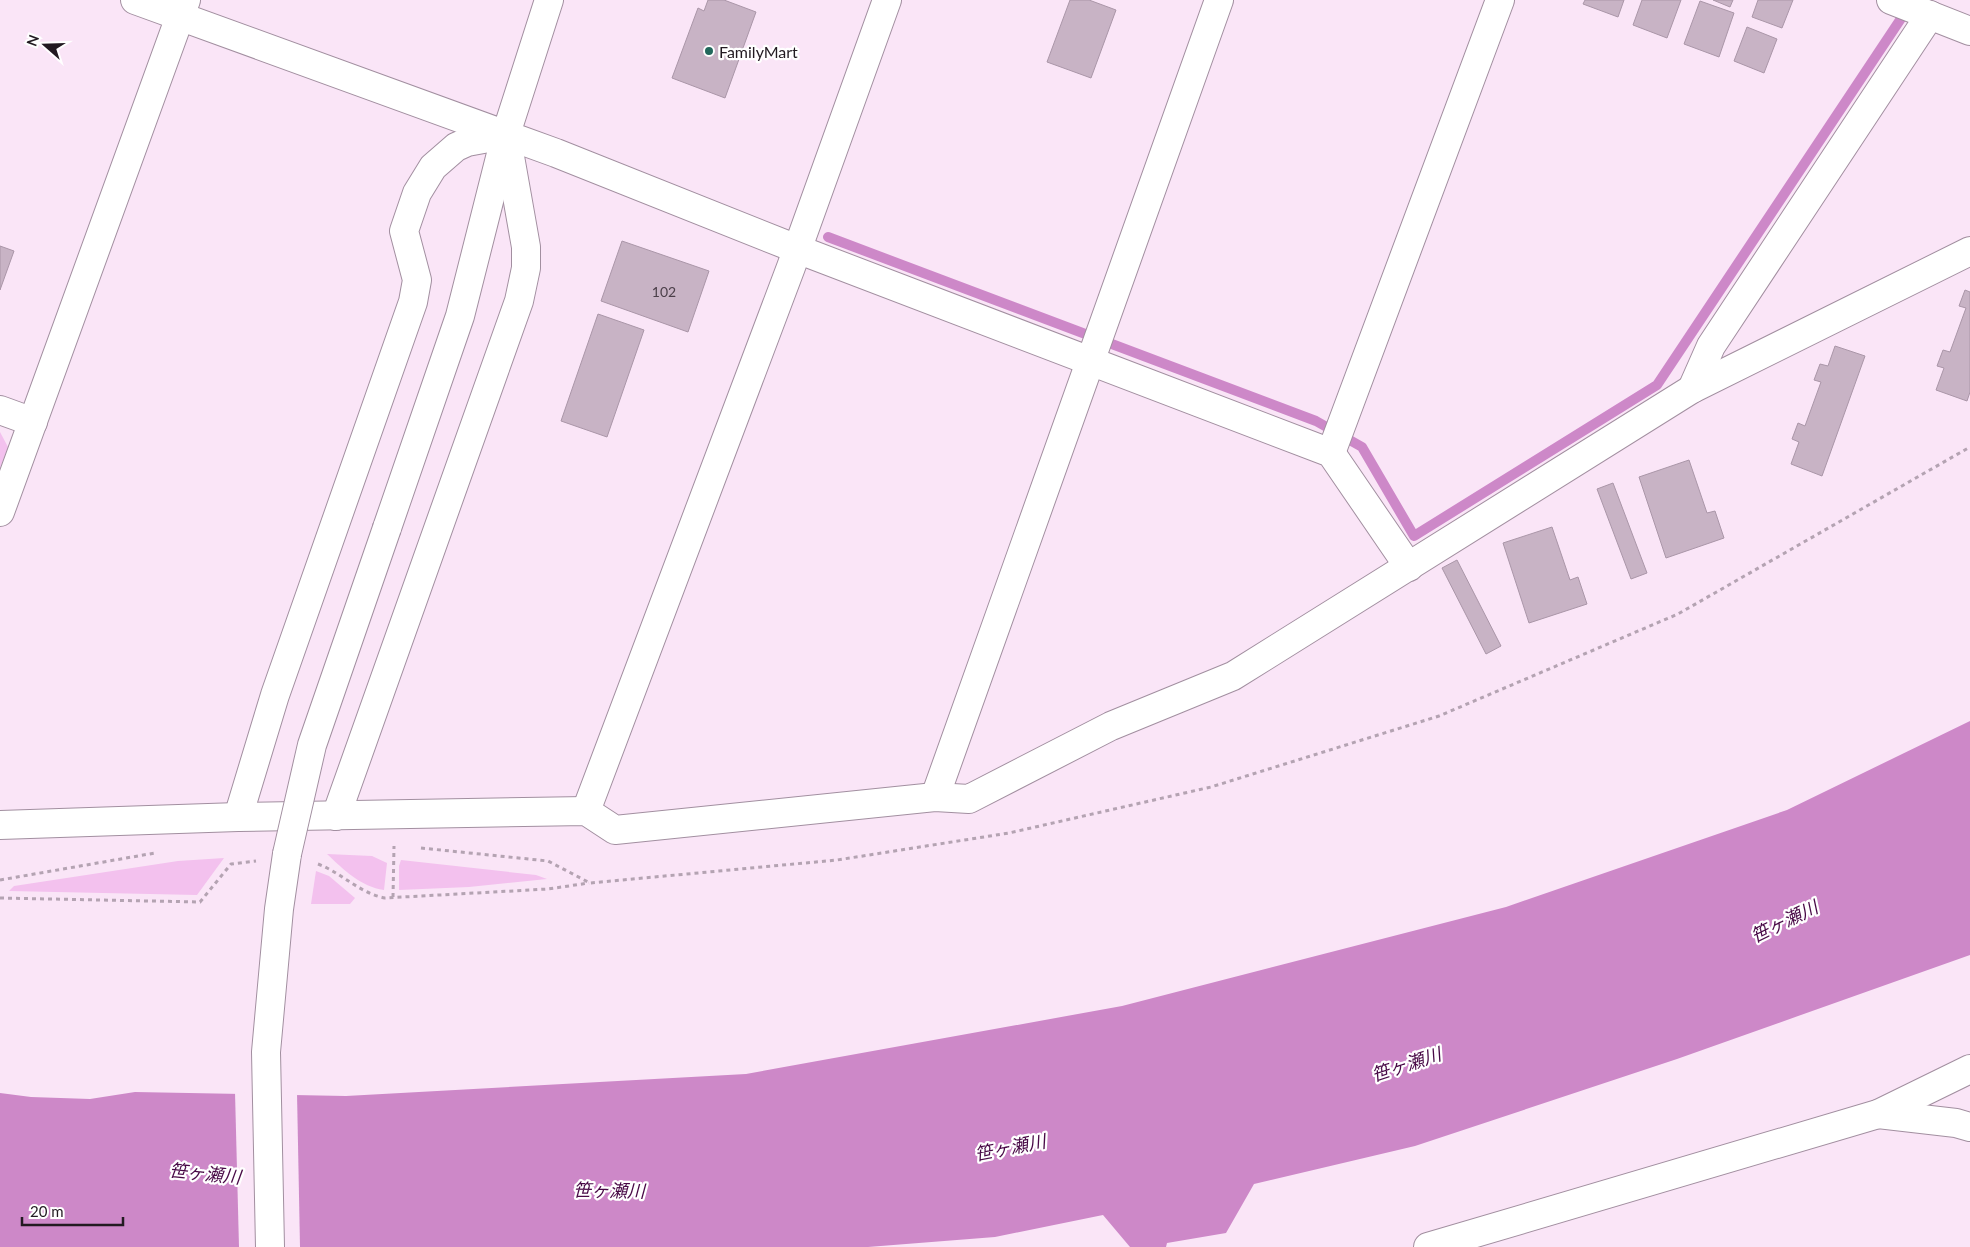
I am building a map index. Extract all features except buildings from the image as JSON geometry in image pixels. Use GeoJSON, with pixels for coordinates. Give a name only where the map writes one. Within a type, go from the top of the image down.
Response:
{"type":"FeatureCollection","features":[{"type":"Feature","properties":{"kind":"street"},"geometry":{"type":"LineString","coordinates":[[135,0],[183,8],[797,249],[1095,348],[1336,439],[1409,567]]}},
{"type":"Feature","properties":{"kind":"street"},"geometry":{"type":"LineString","coordinates":[[270,1247],[266,1052],[279,909],[275,857],[460,316],[506,134],[549,0]]}},
{"type":"Feature","properties":{"kind":"street"},"geometry":{"type":"LineString","coordinates":[[586,811],[797,249],[887,0]]}},
{"type":"Feature","properties":{"kind":"street"},"geometry":{"type":"LineString","coordinates":[[935,797],[1219,0]]}},
{"type":"Feature","properties":{"kind":"street"},"geometry":{"type":"LineString","coordinates":[[1336,439],[1500,0]]}},
{"type":"Feature","properties":{"kind":"street"},"geometry":{"type":"LineString","coordinates":[[1692,389],[1710,346],[1910,7],[1970,31]]}},
{"type":"Feature","properties":{"kind":"street"},"geometry":{"type":"LineString","coordinates":[[0,512],[183,8]]}},
{"type":"Feature","properties":{"kind":"street"},"geometry":{"type":"LineString","coordinates":[[336,816],[519,301],[526,268],[526,247],[506,134]]}},
{"type":"Feature","properties":{"kind":"street"},"geometry":{"type":"LineString","coordinates":[[238,817],[274,695],[413,302],[417,280],[404,231],[417,193],[433,167],[456,147],[467,142],[506,134]]}},
{"type":"Feature","properties":{"kind":"street"},"geometry":{"type":"LineString","coordinates":[[0,825],[238,817],[586,811],[615,830],[935,797],[969,799],[1110,726],[1233,676],[1692,389],[1970,251]]}},
{"type":"Feature","properties":{"kind":"street"},"geometry":{"type":"LineString","coordinates":[[0,410],[33,422]]}},
{"type":"Feature","properties":{"kind":"street"},"geometry":{"type":"LineString","coordinates":[[1428,1247],[1878,1114],[1970,1069]]}},
{"type":"Feature","properties":{"kind":"street"},"geometry":{"type":"LineString","coordinates":[[1878,1114],[1956,1123],[1970,1127]]}},
{"type":"Feature","properties":{"kind":"path"},"geometry":{"type":"LineString","coordinates":[[329,868],[360,890],[372,896],[393,897],[548,889],[590,883],[838,860],[1009,833],[1211,787],[1439,716],[1678,614],[1970,447]]}},
{"type":"Feature","properties":{"kind":"path"},"geometry":{"type":"LineString","coordinates":[[386,844],[404,846]]}},
{"type":"Feature","properties":{"kind":"path"},"geometry":{"type":"LineString","coordinates":[[393,897],[394,845]]}},
{"type":"Feature","properties":{"kind":"path"},"geometry":{"type":"LineString","coordinates":[[413,847],[548,861],[590,883]]}},
{"type":"Feature","properties":{"kind":"path"},"geometry":{"type":"LineString","coordinates":[[0,880],[163,852]]}},
{"type":"Feature","properties":{"kind":"path"},"geometry":{"type":"LineString","coordinates":[[0,898],[200,902],[231,864],[275,857]]}},
{"type":"Feature","properties":{"kind":"shaded area"},"geometry":{"type":"Polygon","coordinates":[[[0,432],[8,447],[0,468],[0,432]]]}},
{"type":"Feature","properties":{"kind":"shaded area"},"geometry":{"type":"Polygon","coordinates":[[[327,854],[372,856],[387,863],[384,890],[360,881],[327,854]]]}},
{"type":"Feature","properties":{"kind":"shaded area"},"geometry":{"type":"Polygon","coordinates":[[[224,858],[197,895],[9,891],[14,886],[178,861],[224,858]]]}},
{"type":"Feature","properties":{"kind":"shaded area"},"geometry":{"type":"Polygon","coordinates":[[[401,860],[536,875],[547,879],[469,887],[399,890],[399,866],[401,860]]]}},
{"type":"Feature","properties":{"kind":"shaded area"},"geometry":{"type":"Polygon","coordinates":[[[316,871],[329,876],[355,898],[350,904],[311,904],[316,871]]]}},
{"type":"Feature","properties":{"kind":"water","name":"笹ヶ瀬川"},"geometry":{"type":"Polygon","coordinates":[[[1970,721],[1970,955],[1677,1059],[1415,1146],[1254,1184],[1226,1233],[1167,1243],[1166,1247],[1130,1247],[1103,1215],[995,1237],[868,1247],[0,1247],[0,1093],[31,1097],[90,1099],[135,1092],[346,1096],[746,1074],[1122,1006],[1506,907],[1787,810],[1970,721]]]}},
{"type":"Feature","properties":{"kind":"pier"},"geometry":{"type":"Polygon","coordinates":[[[235,1092],[297,1093],[300,1247],[239,1247],[235,1092]]]}},
{"type":"Feature","properties":{"kind":"waterway"},"geometry":{"type":"LineString","coordinates":[[828,237],[1316,421],[1362,447],[1414,536],[1657,385],[1908,8]]}},
{"type":"Feature","properties":{"kind":"place","name":"FamilyMart"},"geometry":{"type":"Point","coordinates":[709,51]}}]}
